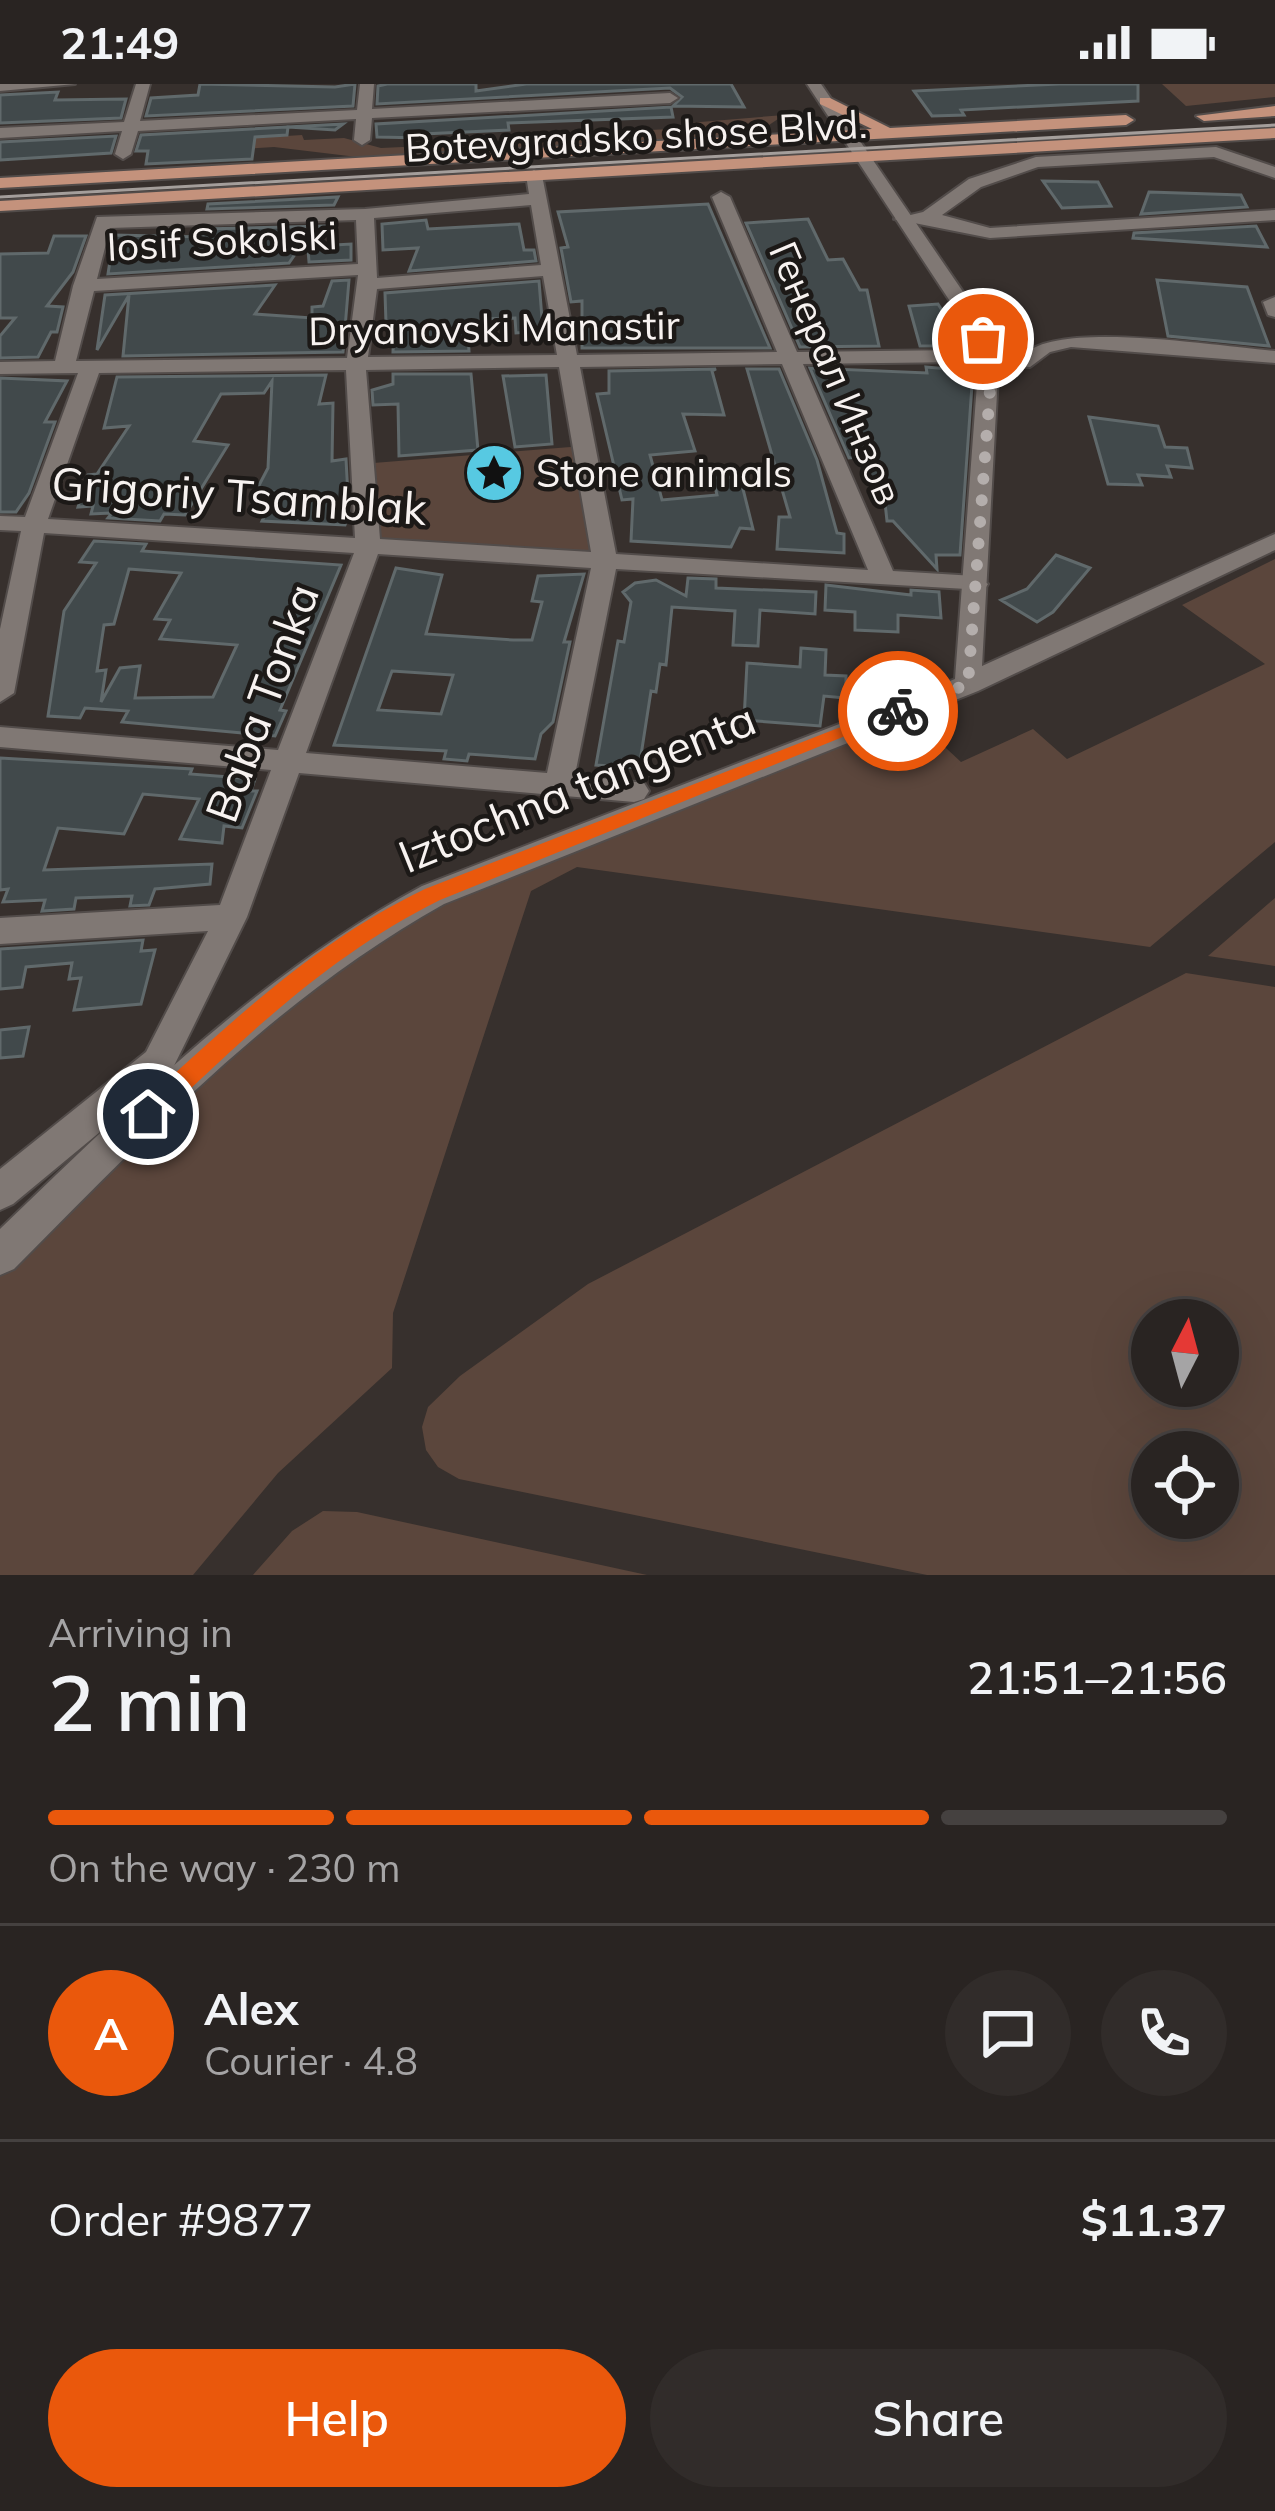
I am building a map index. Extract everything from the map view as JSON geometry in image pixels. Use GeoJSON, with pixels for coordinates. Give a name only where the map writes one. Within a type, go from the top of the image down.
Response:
{"type":"FeatureCollection","features":[{"type":"Feature","properties":{"kind":"main road"},"geometry":{"type":"LineString","coordinates":[[1275,100],[1188,116],[1275,111]]}},
{"type":"Feature","properties":{"kind":"main road"},"geometry":{"type":"LineString","coordinates":[[825,101],[861,123],[900,133]]}},
{"type":"Feature","properties":{"kind":"main road","name":"Botevgradsko shose Blvd."},"geometry":{"type":"LineString","coordinates":[[0,183],[1151,119]]}},
{"type":"Feature","properties":{"kind":"main road","name":"Botevgradsko shose Blvd."},"geometry":{"type":"LineString","coordinates":[[0,206],[535,187],[861,157],[1275,136]]}},
{"type":"Feature","properties":{"kind":"street"},"geometry":{"type":"LineString","coordinates":[[0,87],[68,84]]}},
{"type":"Feature","properties":{"kind":"street"},"geometry":{"type":"LineString","coordinates":[[124,154],[143,84]]}},
{"type":"Feature","properties":{"kind":"street"},"geometry":{"type":"LineString","coordinates":[[362,140],[368,84]]}},
{"type":"Feature","properties":{"kind":"street"},"geometry":{"type":"LineString","coordinates":[[814,84],[975,324],[989,357],[968,684]]}},
{"type":"Feature","properties":{"kind":"street"},"geometry":{"type":"LineString","coordinates":[[0,133],[366,113],[674,109]]}},
{"type":"Feature","properties":{"kind":"street"},"geometry":{"type":"LineString","coordinates":[[928,217],[975,183],[1036,162],[1216,152],[1275,173]]}},
{"type":"Feature","properties":{"kind":"street"},"geometry":{"type":"LineString","coordinates":[[64,367],[82,286],[107,222],[365,214],[535,187],[605,560],[559,785]]}},
{"type":"Feature","properties":{"kind":"street","name":"Генерал Инзов"},"geometry":{"type":"LineString","coordinates":[[721,197],[884,578]]}},
{"type":"Feature","properties":{"kind":"street","name":"Baba Tonka"},"geometry":{"type":"LineString","coordinates":[[2,1187],[158,1063],[231,917],[368,548],[356,367],[367,276],[365,214]]}},
{"type":"Feature","properties":{"kind":"street"},"geometry":{"type":"LineString","coordinates":[[903,219],[928,217],[991,233],[1275,215]]}},
{"type":"Feature","properties":{"kind":"street","name":"Iosif Sokolski"},"geometry":{"type":"LineString","coordinates":[[82,286],[550,270]]}},
{"type":"Feature","properties":{"kind":"street","name":"Dryanovski Manastir"},"geometry":{"type":"LineString","coordinates":[[0,368],[989,357],[1030,361],[1043,348],[1071,341],[1275,357]]}},
{"type":"Feature","properties":{"kind":"street"},"geometry":{"type":"LineString","coordinates":[[0,693],[34,525],[91,367]]}},
{"type":"Feature","properties":{"kind":"street","name":"Grigoriy Tsamblak"},"geometry":{"type":"LineString","coordinates":[[0,523],[975,584]]}},
{"type":"Feature","properties":{"kind":"street","name":"Iztochna tangenta"},"geometry":{"type":"LineString","coordinates":[[0,1256],[296,977],[365,928],[433,895],[968,684],[1275,541]]}},
{"type":"Feature","properties":{"kind":"street"},"geometry":{"type":"LineString","coordinates":[[0,737],[634,791]]}},
{"type":"Feature","properties":{"kind":"street"},"geometry":{"type":"LineString","coordinates":[[0,931],[231,917]]}},
{"type":"Feature","properties":{"kind":"street"},"geometry":{"type":"LineString","coordinates":[[179,1022],[214,1051]]}},
{"type":"Feature","properties":{"kind":"shaded area"},"geometry":{"type":"Polygon","coordinates":[[[1162,84],[1275,84],[1275,97],[1186,106],[1162,84]]]}},
{"type":"Feature","properties":{"kind":"shaded area"},"geometry":{"type":"Polygon","coordinates":[[[784,115],[766,127],[768,134],[357,157],[274,147],[191,152],[192,142],[302,135],[304,140],[344,138],[381,148],[593,138],[592,133],[689,128],[688,123],[784,115]]]}},
{"type":"Feature","properties":{"kind":"shaded area"},"geometry":{"type":"Polygon","coordinates":[[[583,446],[605,561],[368,547],[361,464],[583,446]]]}},
{"type":"Feature","properties":{"kind":"shaded area"},"geometry":{"type":"Polygon","coordinates":[[[1275,559],[1275,842],[1150,947],[577,867],[531,891],[393,1313],[392,1368],[278,1473],[193,1575],[0,1575],[0,1256],[365,928],[904,709],[961,762],[1033,729],[1067,759],[1265,664],[1182,605],[1275,559]]]}},
{"type":"Feature","properties":{"kind":"shaded area"},"geometry":{"type":"Polygon","coordinates":[[[1275,898],[1275,966],[1208,956],[1275,898]]]}},
{"type":"Feature","properties":{"kind":"shaded area"},"geometry":{"type":"Polygon","coordinates":[[[1186,973],[1275,987],[1275,1575],[927,1575],[459,1479],[438,1467],[426,1450],[422,1427],[428,1407],[460,1376],[588,1284],[1186,973]]]}},
{"type":"Feature","properties":{"kind":"shaded area"},"geometry":{"type":"Polygon","coordinates":[[[323,1511],[357,1512],[647,1575],[253,1575],[292,1531],[323,1511]]]}},
{"type":"Feature","properties":{"kind":"building"},"geometry":{"type":"Polygon","coordinates":[[[200,84],[355,84],[353,106],[146,116],[151,98],[198,95],[200,84]]]}},
{"type":"Feature","properties":{"kind":"building"},"geometry":{"type":"Polygon","coordinates":[[[476,84],[476,91],[526,84],[731,84],[744,107],[673,106],[682,97],[670,88],[377,104],[378,86],[476,84]]]}},
{"type":"Feature","properties":{"kind":"building"},"geometry":{"type":"Polygon","coordinates":[[[1138,84],[1138,101],[961,110],[964,115],[932,116],[914,91],[1138,84]]]}},
{"type":"Feature","properties":{"kind":"building"},"geometry":{"type":"Polygon","coordinates":[[[58,92],[55,100],[126,99],[121,118],[0,123],[0,95],[58,92]]]}},
{"type":"Feature","properties":{"kind":"building"},"geometry":{"type":"Polygon","coordinates":[[[671,107],[673,117],[508,123],[509,130],[377,137],[376,124],[671,107]]]}},
{"type":"Feature","properties":{"kind":"building"},"geometry":{"type":"Polygon","coordinates":[[[343,124],[335,130],[288,127],[287,135],[255,137],[252,159],[146,164],[148,151],[136,151],[141,135],[343,124]]]}},
{"type":"Feature","properties":{"kind":"building"},"geometry":{"type":"Polygon","coordinates":[[[116,136],[111,153],[0,160],[0,142],[116,136]]]}},
{"type":"Feature","properties":{"kind":"building"},"geometry":{"type":"Polygon","coordinates":[[[1043,181],[1098,182],[1111,206],[1062,208],[1043,181]]]}},
{"type":"Feature","properties":{"kind":"building"},"geometry":{"type":"Polygon","coordinates":[[[1149,192],[1241,195],[1247,207],[1141,214],[1149,192]]]}},
{"type":"Feature","properties":{"kind":"building"},"geometry":{"type":"Polygon","coordinates":[[[338,197],[334,205],[207,209],[208,204],[338,197]]]}},
{"type":"Feature","properties":{"kind":"building"},"geometry":{"type":"Polygon","coordinates":[[[708,204],[770,348],[582,348],[582,301],[571,302],[561,248],[568,247],[558,212],[708,204]]]}},
{"type":"Feature","properties":{"kind":"building"},"geometry":{"type":"Polygon","coordinates":[[[808,219],[828,260],[843,259],[860,290],[867,290],[879,346],[800,347],[746,223],[808,219]]]}},
{"type":"Feature","properties":{"kind":"building"},"geometry":{"type":"Polygon","coordinates":[[[426,220],[428,229],[519,224],[524,250],[534,250],[536,261],[409,271],[418,248],[383,250],[382,224],[426,220]]]}},
{"type":"Feature","properties":{"kind":"building"},"geometry":{"type":"Polygon","coordinates":[[[325,226],[316,246],[351,244],[351,260],[309,262],[307,237],[289,263],[108,274],[114,235],[203,237],[204,229],[325,226]]]}},
{"type":"Feature","properties":{"kind":"building"},"geometry":{"type":"Polygon","coordinates":[[[1256,226],[1267,247],[1133,238],[1134,233],[1256,226]]]}},
{"type":"Feature","properties":{"kind":"building"},"geometry":{"type":"Polygon","coordinates":[[[54,236],[86,236],[73,272],[47,306],[63,307],[57,332],[51,332],[38,357],[0,358],[0,336],[15,318],[0,318],[0,254],[48,253],[54,236]]]}},
{"type":"Feature","properties":{"kind":"building"},"geometry":{"type":"Polygon","coordinates":[[[349,280],[343,352],[123,356],[129,295],[97,350],[105,295],[275,285],[255,314],[312,318],[312,307],[323,306],[332,281],[349,280]]]}},
{"type":"Feature","properties":{"kind":"building"},"geometry":{"type":"Polygon","coordinates":[[[1157,280],[1247,287],[1269,346],[1168,336],[1157,280]]]}},
{"type":"Feature","properties":{"kind":"building"},"geometry":{"type":"Polygon","coordinates":[[[539,281],[543,331],[516,333],[515,318],[481,319],[478,334],[468,335],[469,351],[393,352],[394,323],[386,323],[385,293],[539,281]]]}},
{"type":"Feature","properties":{"kind":"building"},"geometry":{"type":"Polygon","coordinates":[[[938,304],[959,346],[920,346],[909,306],[938,304]]]}},
{"type":"Feature","properties":{"kind":"building"},"geometry":{"type":"Polygon","coordinates":[[[926,367],[973,371],[960,555],[936,555],[937,569],[893,521],[887,521],[883,484],[869,485],[859,457],[849,458],[810,368],[927,373],[926,367]]]}},
{"type":"Feature","properties":{"kind":"building"},"geometry":{"type":"Polygon","coordinates":[[[716,369],[712,371],[724,415],[683,414],[695,451],[650,455],[662,500],[717,495],[713,478],[740,477],[753,529],[740,528],[731,547],[631,541],[633,499],[622,500],[597,394],[609,393],[609,371],[716,369]]]}},
{"type":"Feature","properties":{"kind":"building"},"geometry":{"type":"Polygon","coordinates":[[[747,369],[779,369],[817,460],[837,533],[844,534],[844,553],[777,549],[779,517],[790,517],[747,369]]]}},
{"type":"Feature","properties":{"kind":"building"},"geometry":{"type":"Polygon","coordinates":[[[393,374],[471,374],[478,450],[399,456],[398,404],[373,405],[372,390],[393,384],[393,374]]]}},
{"type":"Feature","properties":{"kind":"building"},"geometry":{"type":"Polygon","coordinates":[[[326,375],[319,404],[333,403],[332,461],[346,459],[349,514],[345,525],[262,521],[276,492],[256,491],[268,468],[272,381],[264,393],[221,394],[194,441],[228,445],[185,515],[164,514],[160,521],[108,518],[112,513],[91,514],[93,506],[78,507],[88,475],[97,474],[129,426],[104,428],[117,377],[326,375]]]}},
{"type":"Feature","properties":{"kind":"building"},"geometry":{"type":"Polygon","coordinates":[[[546,375],[552,444],[515,447],[503,376],[546,375]]]}},
{"type":"Feature","properties":{"kind":"building"},"geometry":{"type":"Polygon","coordinates":[[[0,378],[67,381],[45,422],[55,422],[29,493],[16,512],[0,512],[0,378]]]}},
{"type":"Feature","properties":{"kind":"building"},"geometry":{"type":"Polygon","coordinates":[[[1089,417],[1158,426],[1165,447],[1187,448],[1192,468],[1167,466],[1171,477],[1138,475],[1142,485],[1108,484],[1089,417]]]}},
{"type":"Feature","properties":{"kind":"building"},"geometry":{"type":"Polygon","coordinates":[[[94,541],[146,544],[142,551],[341,565],[280,710],[286,711],[275,736],[122,722],[128,711],[85,708],[80,718],[48,716],[64,611],[96,563],[80,562],[94,541]],[[129,569],[114,624],[104,625],[97,671],[106,670],[101,702],[120,668],[140,666],[135,698],[213,697],[237,645],[160,639],[170,620],[155,619],[181,573],[129,569]]]}},
{"type":"Feature","properties":{"kind":"building"},"geometry":{"type":"Polygon","coordinates":[[[1056,555],[1090,568],[1053,612],[1037,622],[1001,600],[1027,589],[1056,555]]]}},
{"type":"Feature","properties":{"kind":"building"},"geometry":{"type":"Polygon","coordinates":[[[396,568],[442,575],[426,634],[513,640],[532,640],[542,602],[532,601],[538,576],[584,574],[564,642],[570,642],[553,722],[541,734],[535,759],[469,754],[467,761],[444,759],[446,751],[334,745],[396,568]],[[392,671],[378,710],[441,714],[453,675],[392,671]]]}},
{"type":"Feature","properties":{"kind":"building"},"geometry":{"type":"Polygon","coordinates":[[[688,578],[716,579],[716,588],[816,592],[815,614],[760,610],[758,646],[733,645],[735,611],[672,607],[666,665],[660,664],[656,692],[651,691],[639,768],[596,765],[618,641],[624,642],[631,602],[623,592],[635,583],[656,580],[686,596],[688,578]]]}},
{"type":"Feature","properties":{"kind":"building"},"geometry":{"type":"Polygon","coordinates":[[[826,585],[911,595],[911,590],[939,592],[941,618],[898,615],[898,632],[855,630],[855,612],[825,610],[826,585]]]}},
{"type":"Feature","properties":{"kind":"building"},"geometry":{"type":"Polygon","coordinates":[[[801,648],[826,650],[825,675],[846,676],[846,698],[824,696],[820,726],[744,720],[747,663],[800,667],[801,648]]]}},
{"type":"Feature","properties":{"kind":"building"},"geometry":{"type":"Polygon","coordinates":[[[0,758],[192,769],[190,774],[255,779],[251,791],[257,791],[242,828],[224,826],[222,843],[180,839],[199,799],[143,794],[124,834],[58,828],[44,870],[212,864],[210,884],[155,889],[149,905],[130,906],[132,896],[76,898],[74,909],[42,911],[45,900],[3,902],[8,889],[0,890],[0,758]]]}},
{"type":"Feature","properties":{"kind":"building"},"geometry":{"type":"Polygon","coordinates":[[[143,940],[141,951],[155,950],[141,1004],[74,1010],[81,978],[69,979],[72,963],[26,967],[22,987],[0,989],[0,949],[143,940]]]}},
{"type":"Feature","properties":{"kind":"building"},"geometry":{"type":"Polygon","coordinates":[[[29,1027],[23,1056],[0,1058],[0,1030],[29,1027]]]}},
{"type":"Feature","properties":{"kind":"tram line"},"geometry":{"type":"LineString","coordinates":[[0,197],[1275,125]]}},
{"type":"Feature","properties":{"kind":"way so far"},"geometry":{"type":"LineString","coordinates":[[898,711],[968,684],[991,376],[983,339]]}},
{"type":"Feature","properties":{"kind":"place","name":"Stone animals"},"geometry":{"type":"Point","coordinates":[494,473]}},
{"type":"Feature","properties":{"kind":"route"},"geometry":{"type":"LineString","coordinates":[[148,1114],[296,977],[365,928],[433,895],[898,711]]}}]}
